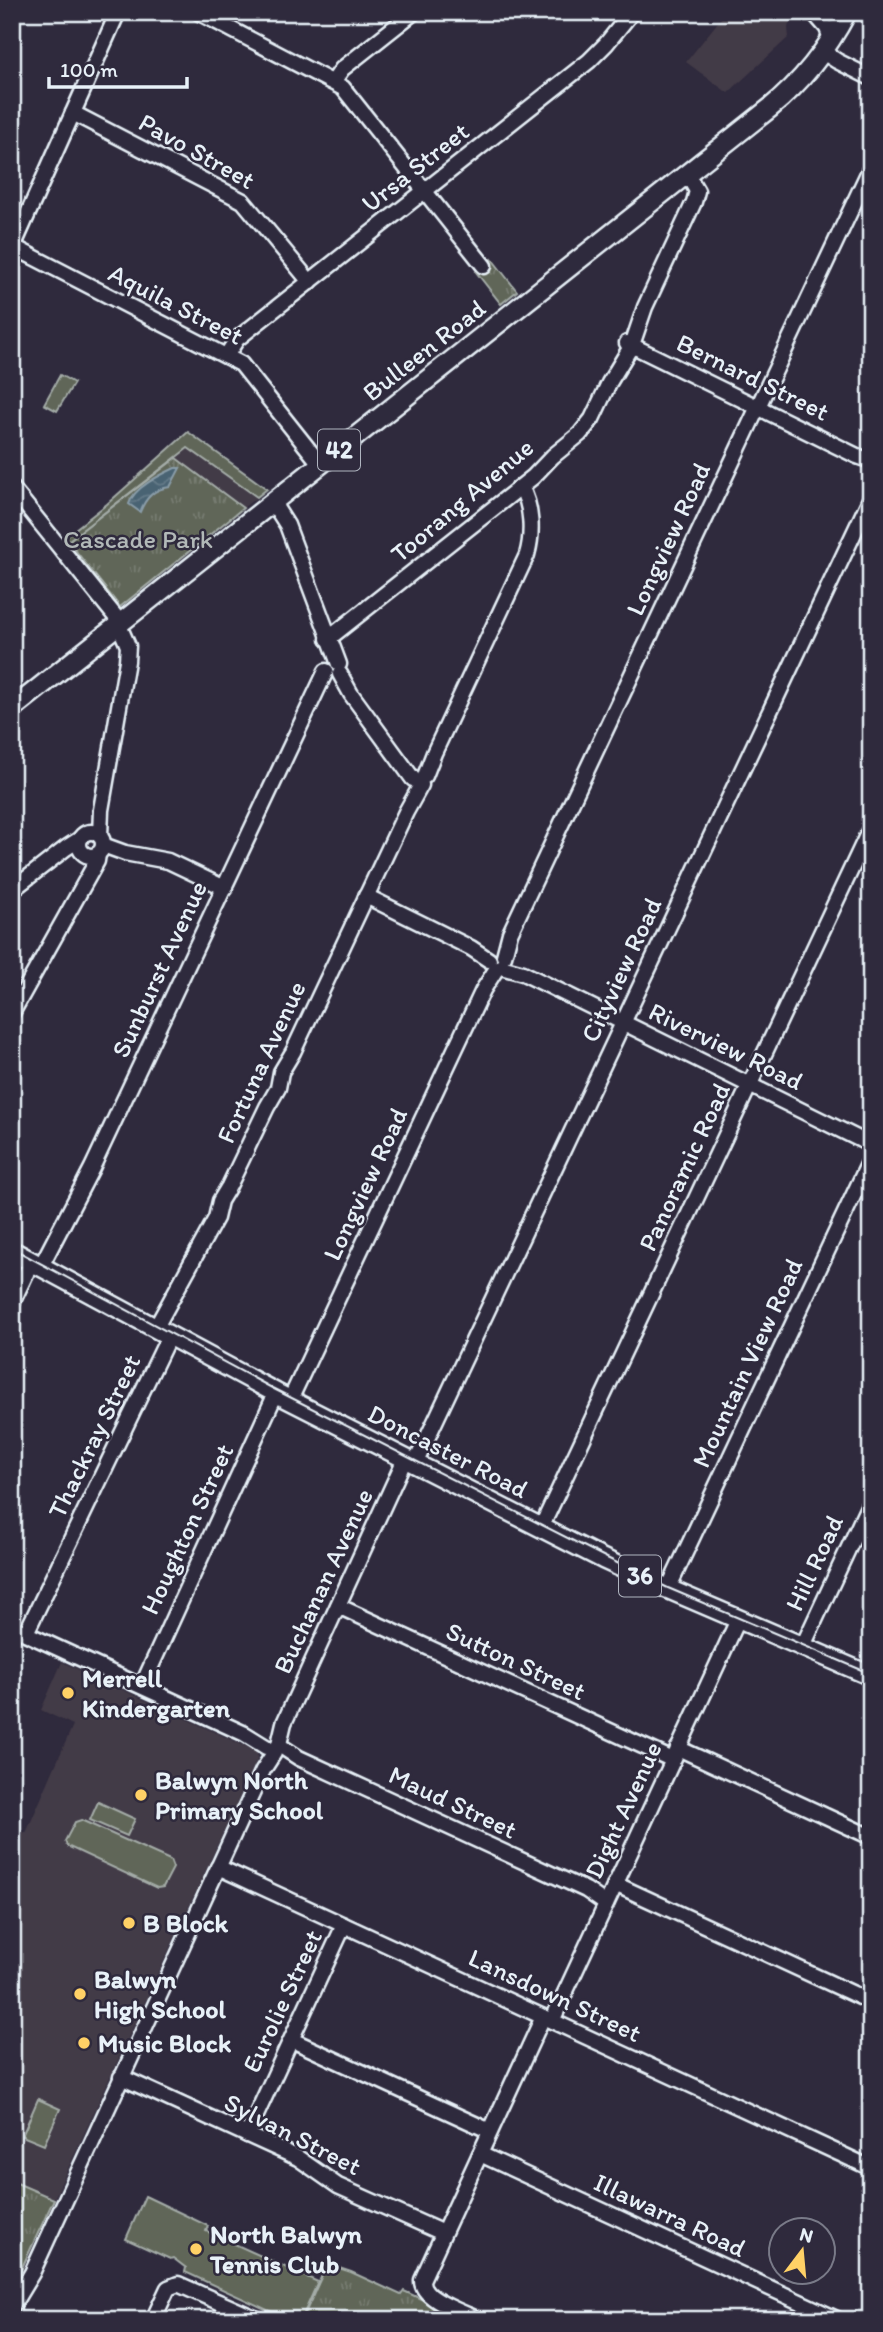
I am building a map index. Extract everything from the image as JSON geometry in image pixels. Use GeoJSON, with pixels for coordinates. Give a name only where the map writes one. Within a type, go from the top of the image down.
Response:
{"type":"FeatureCollection","features":[{"type":"Feature","properties":{"kind":"main road","name":"Bulleen Road"},"geometry":{"type":"LineString","coordinates":[[12,709],[785,96],[806,75],[846,14]]}},
{"type":"Feature","properties":{"kind":"main road","name":"Doncaster Road"},"geometry":{"type":"LineString","coordinates":[[12,1251],[162,1333],[541,1528],[667,1589],[871,1676]]}},
{"type":"Feature","properties":{"kind":"street"},"geometry":{"type":"LineString","coordinates":[[13,246],[118,12]]}},
{"type":"Feature","properties":{"kind":"street"},"geometry":{"type":"LineString","coordinates":[[198,12],[343,88],[484,266]]}},
{"type":"Feature","properties":{"kind":"street"},"geometry":{"type":"LineString","coordinates":[[333,82],[342,69],[414,12]]}},
{"type":"Feature","properties":{"kind":"street","name":"Ursa Street"},"geometry":{"type":"LineString","coordinates":[[226,356],[237,339],[589,61],[632,12]]}},
{"type":"Feature","properties":{"kind":"street"},"geometry":{"type":"LineString","coordinates":[[814,13],[829,18],[846,14]]}},
{"type":"Feature","properties":{"kind":"street"},"geometry":{"type":"LineString","coordinates":[[814,13],[827,28],[827,45],[837,61],[871,78]]}},
{"type":"Feature","properties":{"kind":"street","name":"Pavo Street"},"geometry":{"type":"LineString","coordinates":[[73,113],[248,204],[310,282]]}},
{"type":"Feature","properties":{"kind":"street","name":"Longview Road"},"geometry":{"type":"LineString","coordinates":[[283,1396],[484,990],[871,167]]}},
{"type":"Feature","properties":{"kind":"street","name":"Toorang Avenue"},"geometry":{"type":"LineString","coordinates":[[328,639],[521,486],[585,429],[609,383],[616,362],[630,344],[634,323],[645,307],[696,197],[696,188],[687,174]]}},
{"type":"Feature","properties":{"kind":"street","name":"Aquila Street"},"geometry":{"type":"LineString","coordinates":[[13,246],[226,356],[245,369],[321,465]]}},
{"type":"Feature","properties":{"kind":"street","name":"Bernard Street"},"geometry":{"type":"LineString","coordinates":[[630,344],[864,458],[871,466]]}},
{"type":"Feature","properties":{"kind":"street","name":"Fortuna Avenue"},"geometry":{"type":"LineString","coordinates":[[162,1333],[216,1218],[220,1201],[278,1088],[281,1072],[293,1052],[405,813],[418,778],[434,753],[527,555],[530,541],[529,511],[521,486]]}},
{"type":"Feature","properties":{"kind":"street"},"geometry":{"type":"LineString","coordinates":[[12,488],[113,613],[129,654],[92,846],[97,861],[12,1013]]}},
{"type":"Feature","properties":{"kind":"street","name":"Cityview Road"},"geometry":{"type":"LineString","coordinates":[[410,1462],[623,1023],[871,497]]}},
{"type":"Feature","properties":{"kind":"street"},"geometry":{"type":"LineString","coordinates":[[273,503],[287,525],[328,639],[334,671],[399,758],[418,778]]}},
{"type":"Feature","properties":{"kind":"street","name":"Sunburst Avenue"},"geometry":{"type":"LineString","coordinates":[[12,1303],[92,1168],[318,691],[334,671]]}},
{"type":"Feature","properties":{"kind":"street","name":"Panoramic Road"},"geometry":{"type":"LineString","coordinates":[[541,1528],[871,827]]}},
{"type":"Feature","properties":{"kind":"street"},"geometry":{"type":"LineString","coordinates":[[12,890],[54,857],[92,846],[169,862],[225,888]]}},
{"type":"Feature","properties":{"kind":"street","name":"Riverview Road"},"geometry":{"type":"LineString","coordinates":[[366,896],[871,1144]]}},
{"type":"Feature","properties":{"kind":"street","name":"Mountain View Road"},"geometry":{"type":"LineString","coordinates":[[667,1589],[871,1158]]}},
{"type":"Feature","properties":{"kind":"street","name":"Thackray Street"},"geometry":{"type":"LineString","coordinates":[[19,1630],[162,1333]]}},
{"type":"Feature","properties":{"kind":"street","name":"Houghton Street"},"geometry":{"type":"LineString","coordinates":[[142,1686],[283,1396]]}},
{"type":"Feature","properties":{"kind":"street","name":"Buchanan Avenue"},"geometry":{"type":"LineString","coordinates":[[12,2317],[23,2301],[32,2273],[338,1606],[410,1462]]}},
{"type":"Feature","properties":{"kind":"street","name":"Hill Road"},"geometry":{"type":"LineString","coordinates":[[802,1648],[867,1520],[871,1500]]}},
{"type":"Feature","properties":{"kind":"street","name":"Sutton Street"},"geometry":{"type":"LineString","coordinates":[[338,1606],[871,1837]]}},
{"type":"Feature","properties":{"kind":"street","name":"Dight Avenue"},"geometry":{"type":"LineString","coordinates":[[479,2320],[429,2296],[422,2287],[423,2276],[490,2131],[610,1895],[738,1620]]}},
{"type":"Feature","properties":{"kind":"street","name":"Maud Street"},"geometry":{"type":"LineString","coordinates":[[19,1630],[586,1890],[610,1895],[871,2002]]}},
{"type":"Feature","properties":{"kind":"street","name":"Lansdown Street"},"geometry":{"type":"LineString","coordinates":[[218,1867],[871,2168]]}},
{"type":"Feature","properties":{"kind":"street","name":"Eurolie Street"},"geometry":{"type":"LineString","coordinates":[[247,2135],[344,1925]]}},
{"type":"Feature","properties":{"kind":"street"},"geometry":{"type":"LineString","coordinates":[[292,2040],[490,2131]]}},
{"type":"Feature","properties":{"kind":"street","name":"Sylvan Street"},"geometry":{"type":"LineString","coordinates":[[121,2077],[303,2161],[338,2186],[443,2233]]}},
{"type":"Feature","properties":{"kind":"street","name":"Illawarra Road"},"geometry":{"type":"LineString","coordinates":[[480,2154],[839,2320]]}},
{"type":"Feature","properties":{"kind":"street","name":"Buchanan Avenue"},"geometry":{"type":"LineString","coordinates":[[12,2306],[32,2273]]}},
{"type":"Feature","properties":{"kind":"street"},"geometry":{"type":"LineString","coordinates":[[153,2320],[168,2288],[173,2285],[185,2286],[259,2320]]}},
{"type":"Feature","properties":{"kind":"shaded area"},"geometry":{"type":"Polygon","coordinates":[[[726,12],[792,13],[788,28],[789,37],[728,93],[686,62],[726,12]]]}},
{"type":"Feature","properties":{"kind":"shaded area"},"geometry":{"type":"Polygon","coordinates":[[[188,448],[257,497],[243,508],[176,458],[188,448]]]}},
{"type":"Feature","properties":{"kind":"shaded area"},"geometry":{"type":"Polygon","coordinates":[[[62,1662],[256,1751],[258,1757],[54,2199],[12,2181],[12,1827],[26,1833],[73,1725],[41,1710],[62,1662]]]}},
{"type":"Feature","properties":{"kind":"green space"},"geometry":{"type":"Polygon","coordinates":[[[492,259],[517,291],[501,304],[476,272],[492,259]]]}},
{"type":"Feature","properties":{"kind":"green space"},"geometry":{"type":"Polygon","coordinates":[[[60,375],[74,383],[57,411],[44,404],[60,375]]]}},
{"type":"Feature","properties":{"kind":"green space"},"geometry":{"type":"Polygon","coordinates":[[[188,432],[267,489],[257,497],[188,448],[68,541],[65,537],[107,504],[188,432]]]}},
{"type":"Feature","properties":{"kind":"green space","name":"Cascade Park"},"geometry":{"type":"Polygon","coordinates":[[[176,458],[243,508],[120,607],[68,541],[176,458]]]}},
{"type":"Feature","properties":{"kind":"green space"},"geometry":{"type":"Polygon","coordinates":[[[98,1802],[135,1819],[127,1836],[90,1820],[98,1802]]]}},
{"type":"Feature","properties":{"kind":"green space"},"geometry":{"type":"Polygon","coordinates":[[[81,1820],[170,1860],[173,1868],[163,1887],[157,1888],[67,1846],[65,1841],[75,1822],[81,1820]]]}},
{"type":"Feature","properties":{"kind":"green space"},"geometry":{"type":"Polygon","coordinates":[[[38,2099],[60,2109],[44,2145],[22,2136],[38,2099]]]}},
{"type":"Feature","properties":{"kind":"green space"},"geometry":{"type":"Polygon","coordinates":[[[12,2181],[54,2199],[12,2289],[12,2181]]]}},
{"type":"Feature","properties":{"kind":"green space","name":"North Balwyn Tennis Club"},"geometry":{"type":"Polygon","coordinates":[[[145,2196],[208,2226],[206,2231],[318,2282],[301,2320],[289,2320],[185,2272],[186,2268],[173,2258],[126,2239],[145,2196]]]}},
{"type":"Feature","properties":{"kind":"green space"},"geometry":{"type":"Polygon","coordinates":[[[327,2264],[401,2295],[404,2291],[451,2313],[445,2317],[451,2320],[302,2320],[327,2264]]]}},
{"type":"Feature","properties":{"kind":"water"},"geometry":{"type":"Polygon","coordinates":[[[175,468],[180,468],[170,487],[151,495],[140,512],[129,504],[141,487],[175,468]]]}},
{"type":"Feature","properties":{"kind":"tram line"},"geometry":{"type":"LineString","coordinates":[[12,1248],[272,1388],[605,1557],[668,1588],[871,1674]]}},
{"type":"Feature","properties":{"kind":"place","name":"Merrell Kindergarten"},"geometry":{"type":"Point","coordinates":[68,1693]}},
{"type":"Feature","properties":{"kind":"place","name":"Balwyn North Primary School"},"geometry":{"type":"Point","coordinates":[141,1795]}},
{"type":"Feature","properties":{"kind":"place","name":"B Block"},"geometry":{"type":"Point","coordinates":[129,1923]}},
{"type":"Feature","properties":{"kind":"place","name":"Balwyn High School"},"geometry":{"type":"Point","coordinates":[80,1994]}},
{"type":"Feature","properties":{"kind":"place","name":"Music Block"},"geometry":{"type":"Point","coordinates":[84,2043]}},
{"type":"Feature","properties":{"kind":"place","name":"North Balwyn Tennis Club"},"geometry":{"type":"Point","coordinates":[196,2249]}}]}
